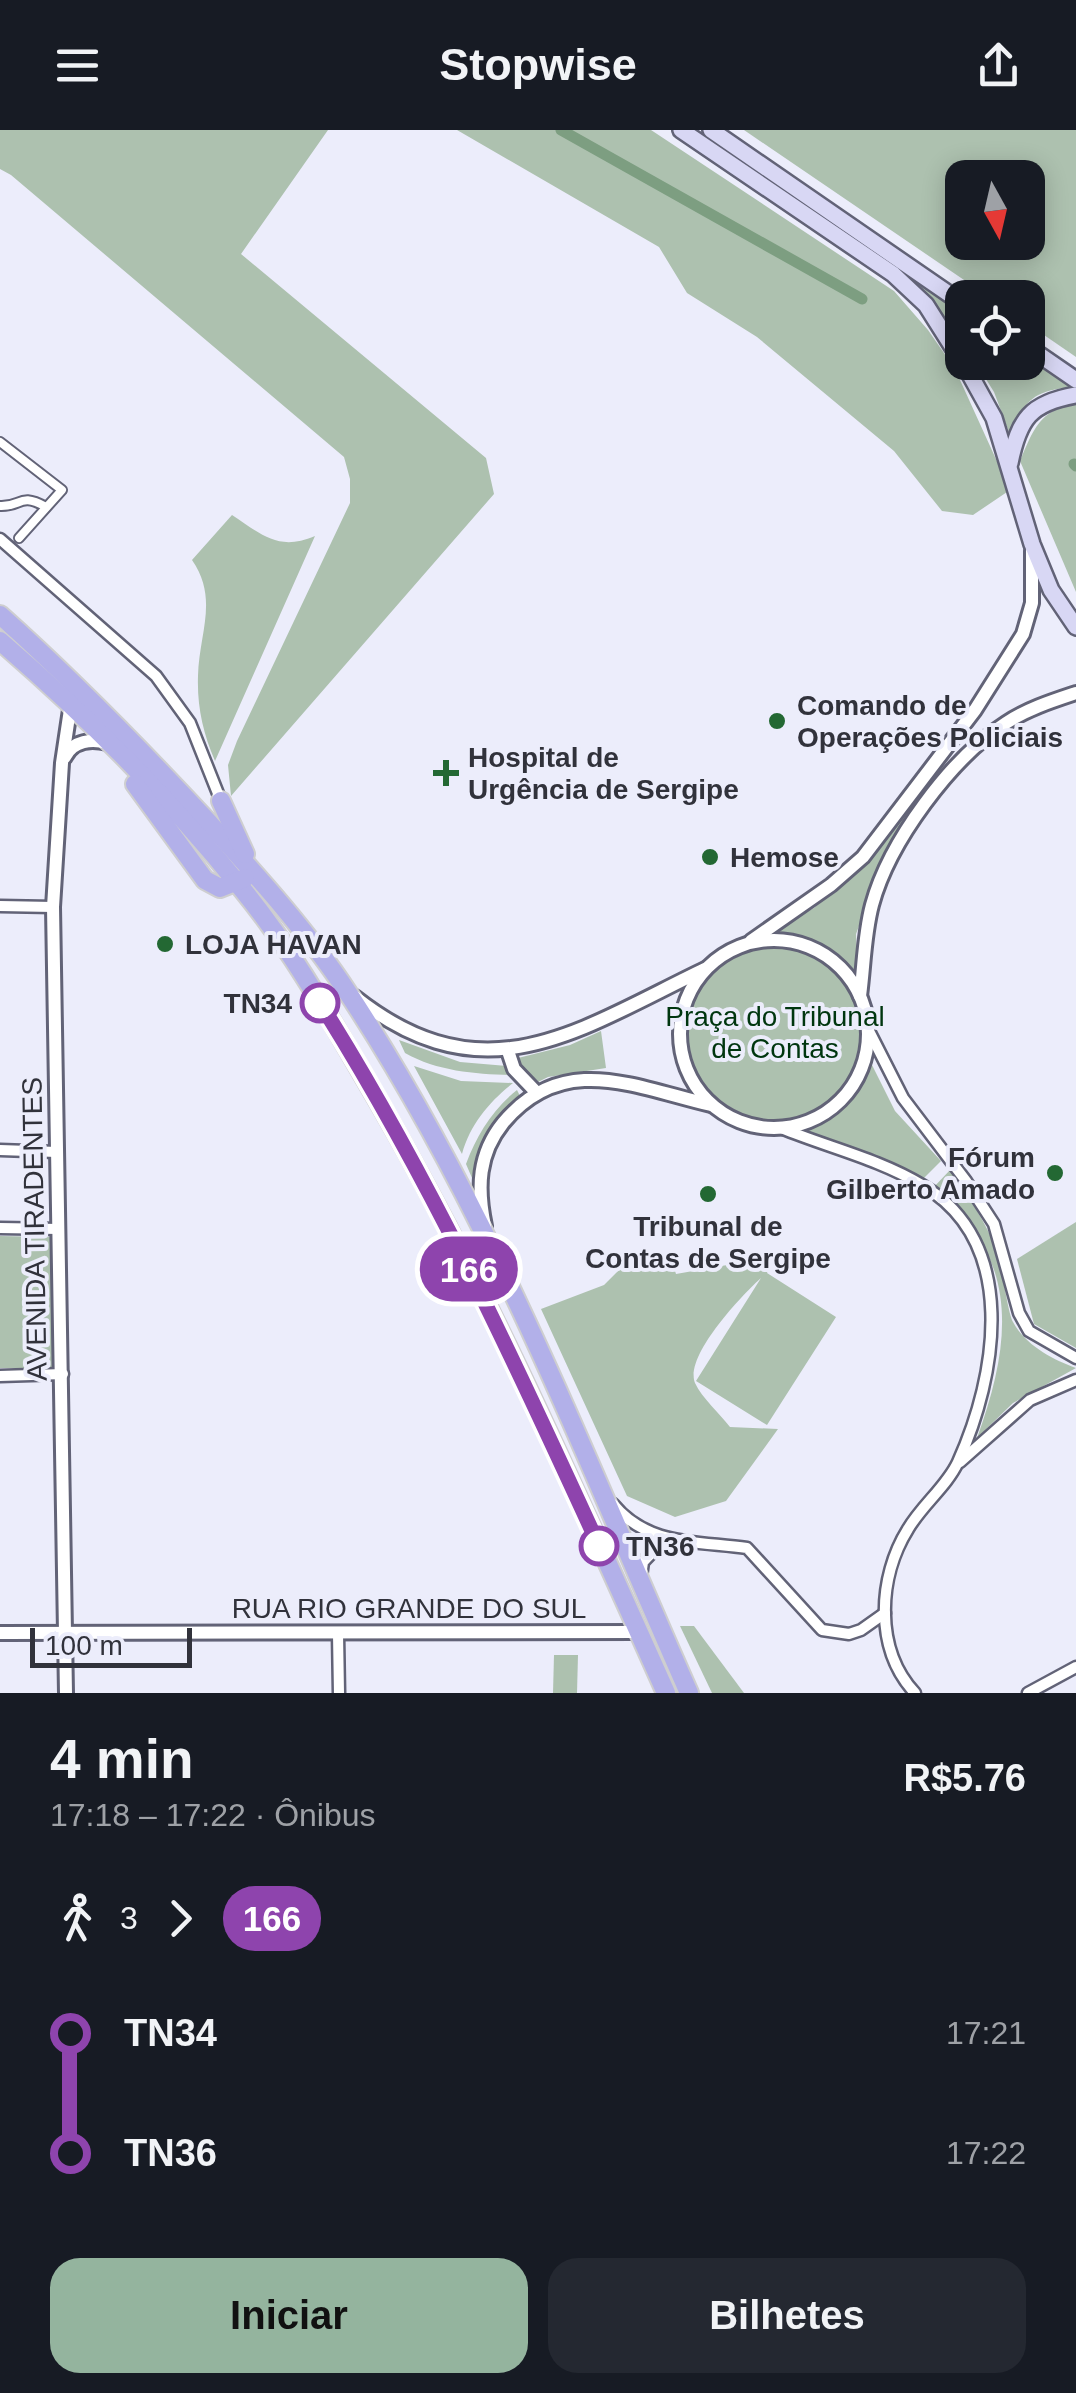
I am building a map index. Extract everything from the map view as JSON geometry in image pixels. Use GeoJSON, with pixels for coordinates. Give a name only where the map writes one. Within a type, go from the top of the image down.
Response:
{"type":"FeatureCollection","features":[{"type":"Feature","properties":{"kind":"main road"},"geometry":{"type":"LineString","coordinates":[[681,130],[893,274],[926,305],[945,334]]}},
{"type":"Feature","properties":{"kind":"main road"},"geometry":{"type":"LineString","coordinates":[[711,130],[945,291]]}},
{"type":"Feature","properties":{"kind":"main road"},"geometry":{"type":"LineString","coordinates":[[1045,359],[1076,380]]}},
{"type":"Feature","properties":{"kind":"main road"},"geometry":{"type":"LineString","coordinates":[[973,380],[994,418],[1050,590],[1076,628]]}},
{"type":"Feature","properties":{"kind":"main road"},"geometry":{"type":"LineString","coordinates":[[1009,467],[1027,416],[1038,406],[1076,394]]}},
{"type":"Feature","properties":{"kind":"main road"},"geometry":{"type":"LineString","coordinates":[[0,615],[113,720],[252,870],[346,990],[393,1064],[490,1248],[689,1693]]}},
{"type":"Feature","properties":{"kind":"main road"},"geometry":{"type":"LineString","coordinates":[[0,641],[114,744],[126,770],[205,880],[220,888],[238,883],[252,870]]}},
{"type":"Feature","properties":{"kind":"main road"},"geometry":{"type":"LineString","coordinates":[[220,801],[252,870]]}},
{"type":"Feature","properties":{"kind":"main road"},"geometry":{"type":"LineString","coordinates":[[238,883],[313,992],[421,1174],[498,1326],[666,1693]]}},
{"type":"Feature","properties":{"kind":"street"},"geometry":{"type":"LineString","coordinates":[[0,442],[62,490],[18,538]]}},
{"type":"Feature","properties":{"kind":"street"},"geometry":{"type":"LineString","coordinates":[[0,506],[34,500],[46,507]]}},
{"type":"Feature","properties":{"kind":"street"},"geometry":{"type":"LineString","coordinates":[[0,540],[156,676],[190,723],[220,801]]}},
{"type":"Feature","properties":{"kind":"street"},"geometry":{"type":"LineString","coordinates":[[346,990],[406,1031],[438,1043],[471,1050],[508,1050],[556,1040],[707,968],[748,944],[863,857],[994,681],[1023,634],[1032,603],[1032,544]]}},
{"type":"Feature","properties":{"kind":"street"},"geometry":{"type":"LineString","coordinates":[[860,996],[868,924],[882,874],[901,841],[976,745],[1025,712],[1076,693]]}},
{"type":"Feature","properties":{"kind":"street","name":"AVENIDA TIRADENTES"},"geometry":{"type":"LineString","coordinates":[[66,1693],[53,907],[62,764],[71,703]]}},
{"type":"Feature","properties":{"kind":"street"},"geometry":{"type":"LineString","coordinates":[[62,764],[68,750],[79,743],[99,740],[114,744]]}},
{"type":"Feature","properties":{"kind":"street"},"geometry":{"type":"LineString","coordinates":[[939,757],[956,766]]}},
{"type":"Feature","properties":{"kind":"street"},"geometry":{"type":"LineString","coordinates":[[0,906],[53,907]]}},
{"type":"Feature","properties":{"kind":"street"},"geometry":{"type":"LineString","coordinates":[[748,944],[782,941],[820,952],[848,976],[860,996],[868,1029],[903,1098],[994,1224],[1019,1313],[1029,1330],[1076,1358]]}},
{"type":"Feature","properties":{"kind":"street"},"geometry":{"type":"LineString","coordinates":[[707,968],[693,986],[682,1011],[680,1032],[682,1055],[694,1084],[712,1105]]}},
{"type":"Feature","properties":{"kind":"street"},"geometry":{"type":"LineString","coordinates":[[780,1128],[813,1119],[846,1094],[863,1064],[868,1029]]}},
{"type":"Feature","properties":{"kind":"street"},"geometry":{"type":"LineString","coordinates":[[508,1050],[514,1069],[536,1092]]}},
{"type":"Feature","properties":{"kind":"street"},"geometry":{"type":"LineString","coordinates":[[490,1248],[481,1204],[483,1160],[499,1129],[536,1092],[568,1081],[615,1081],[712,1105],[749,1124],[780,1128],[924,1185],[955,1213],[974,1240],[987,1273],[994,1326],[986,1375],[957,1465]]}},
{"type":"Feature","properties":{"kind":"street"},"geometry":{"type":"LineString","coordinates":[[0,1150],[57,1152]]}},
{"type":"Feature","properties":{"kind":"street"},"geometry":{"type":"LineString","coordinates":[[0,1228],[60,1229]]}},
{"type":"Feature","properties":{"kind":"street"},"geometry":{"type":"LineString","coordinates":[[0,1376],[63,1374]]}},
{"type":"Feature","properties":{"kind":"street"},"geometry":{"type":"LineString","coordinates":[[914,1693],[894,1660],[885,1613],[888,1574],[896,1551],[908,1528],[957,1465],[1030,1400],[1076,1380]]}},
{"type":"Feature","properties":{"kind":"street"},"geometry":{"type":"LineString","coordinates":[[601,1489],[633,1525],[664,1539],[747,1548],[822,1630],[849,1634],[885,1613]]}},
{"type":"Feature","properties":{"kind":"street"},"geometry":{"type":"LineString","coordinates":[[640,1584],[643,1562],[664,1539]]}},
{"type":"Feature","properties":{"kind":"street","name":"RUA RIO GRANDE DO SUL"},"geometry":{"type":"LineString","coordinates":[[0,1633],[638,1632]]}},
{"type":"Feature","properties":{"kind":"street"},"geometry":{"type":"LineString","coordinates":[[338,1634],[339,1693]]}},
{"type":"Feature","properties":{"kind":"street"},"geometry":{"type":"LineString","coordinates":[[1028,1693],[1076,1667]]}},
{"type":"Feature","properties":{"kind":"green space"},"geometry":{"type":"Polygon","coordinates":[[[0,130],[328,130],[241,254],[486,458],[494,494],[231,796],[228,765],[237,741],[350,503],[350,479],[344,457],[0,169],[0,130]]]}},
{"type":"Feature","properties":{"kind":"green space"},"geometry":{"type":"Polygon","coordinates":[[[457,130],[651,130],[894,291],[945,355],[945,380],[960,380],[1010,490],[973,515],[942,511],[894,451],[757,337],[687,293],[659,247],[457,130]]]}},
{"type":"Feature","properties":{"kind":"green space"},"geometry":{"type":"Polygon","coordinates":[[[744,130],[1076,130],[1076,357],[1045,336],[1045,280],[964,280],[744,130]]]}},
{"type":"Feature","properties":{"kind":"green space"},"geometry":{"type":"Polygon","coordinates":[[[911,275],[945,299],[945,323],[911,275]]]}},
{"type":"Feature","properties":{"kind":"green space"},"geometry":{"type":"Polygon","coordinates":[[[1045,368],[1071,387],[1032,399],[1010,435],[987,380],[1045,380],[1045,368]]]}},
{"type":"Feature","properties":{"kind":"green space"},"geometry":{"type":"Polygon","coordinates":[[[1076,404],[1076,592],[1020,461],[1039,423],[1054,411],[1076,404]]]}},
{"type":"Feature","properties":{"kind":"green space"},"geometry":{"type":"Polygon","coordinates":[[[232,515],[271,539],[290,542],[315,536],[215,761],[204,730],[199,698],[206,603],[200,574],[192,560],[232,515]]]}},
{"type":"Feature","properties":{"kind":"green space"},"geometry":{"type":"Polygon","coordinates":[[[939,768],[944,771],[878,875],[856,934],[858,975],[818,943],[768,933],[814,908],[879,849],[939,768]]]}},
{"type":"Feature","properties":{"kind":"green space","name":"Praça do Tribunal de Contas"},"geometry":{"type":"Polygon","coordinates":[[[774,940],[810,947],[840,967],[860,997],[867,1033],[860,1069],[840,1099],[810,1119],[774,1126],[738,1119],[708,1099],[688,1069],[681,1033],[688,997],[708,967],[738,947],[774,940]]]}},
{"type":"Feature","properties":{"kind":"green space"},"geometry":{"type":"Polygon","coordinates":[[[601,1031],[606,1068],[548,1077],[534,1084],[516,1063],[518,1058],[570,1045],[601,1031]]]}},
{"type":"Feature","properties":{"kind":"green space"},"geometry":{"type":"Polygon","coordinates":[[[399,1040],[460,1062],[507,1066],[510,1075],[430,1064],[405,1053],[399,1040]]]}},
{"type":"Feature","properties":{"kind":"green space"},"geometry":{"type":"Polygon","coordinates":[[[868,1057],[895,1111],[941,1161],[923,1179],[897,1165],[806,1132],[855,1094],[868,1057]]]}},
{"type":"Feature","properties":{"kind":"green space"},"geometry":{"type":"Polygon","coordinates":[[[414,1066],[461,1081],[513,1083],[482,1114],[462,1154],[414,1066]]]}},
{"type":"Feature","properties":{"kind":"green space"},"geometry":{"type":"Polygon","coordinates":[[[517,1090],[521,1098],[489,1133],[472,1178],[466,1164],[475,1143],[493,1115],[517,1090]]]}},
{"type":"Feature","properties":{"kind":"green space"},"geometry":{"type":"Polygon","coordinates":[[[950,1170],[993,1242],[1018,1330],[1040,1351],[1076,1368],[1013,1403],[977,1438],[997,1368],[1001,1303],[995,1272],[982,1243],[962,1215],[933,1188],[950,1170]]]}},
{"type":"Feature","properties":{"kind":"green space"},"geometry":{"type":"Polygon","coordinates":[[[1076,1222],[1076,1348],[1034,1324],[1017,1259],[1076,1222]]]}},
{"type":"Feature","properties":{"kind":"green space"},"geometry":{"type":"Polygon","coordinates":[[[0,1236],[55,1237],[56,1368],[0,1368],[0,1236]]]}},
{"type":"Feature","properties":{"kind":"green space"},"geometry":{"type":"Polygon","coordinates":[[[773,1257],[767,1273],[836,1317],[767,1425],[696,1381],[761,1278],[717,1326],[694,1371],[695,1383],[698,1389],[730,1427],[778,1429],[726,1501],[675,1517],[627,1496],[541,1309],[604,1285],[629,1260],[671,1258],[676,1274],[773,1257]]]}},
{"type":"Feature","properties":{"kind":"green space"},"geometry":{"type":"Polygon","coordinates":[[[680,1626],[694,1626],[744,1693],[712,1693],[680,1626]]]}},
{"type":"Feature","properties":{"kind":"green space"},"geometry":{"type":"Polygon","coordinates":[[[554,1655],[578,1655],[577,1693],[553,1693],[554,1655]]]}},
{"type":"Feature","properties":{"kind":"waterway"},"geometry":{"type":"LineString","coordinates":[[561,130],[862,299]]}},
{"type":"Feature","properties":{"kind":"bus line","name":"166"},"geometry":{"type":"LineString","coordinates":[[320,1003],[421,1174],[498,1326],[599,1546]]}},
{"type":"Feature","properties":{"kind":"place","name":"Comando de Operações Policiais"},"geometry":{"type":"Point","coordinates":[777,721]}},
{"type":"Feature","properties":{"kind":"place","name":"Hospital de Urgência de Sergipe"},"geometry":{"type":"Point","coordinates":[446,773]}},
{"type":"Feature","properties":{"kind":"place","name":"Hemose"},"geometry":{"type":"Point","coordinates":[710,857]}},
{"type":"Feature","properties":{"kind":"place","name":"LOJA HAVAN"},"geometry":{"type":"Point","coordinates":[165,944]}},
{"type":"Feature","properties":{"kind":"place","name":"TN34"},"geometry":{"type":"Point","coordinates":[320,1003]}},
{"type":"Feature","properties":{"kind":"place","name":"Fórum Gilberto Amado"},"geometry":{"type":"Point","coordinates":[1055,1173]}},
{"type":"Feature","properties":{"kind":"place","name":"Tribunal de Contas de Sergipe"},"geometry":{"type":"Point","coordinates":[708,1194]}},
{"type":"Feature","properties":{"kind":"place","name":"TN36"},"geometry":{"type":"Point","coordinates":[599,1546]}}]}
